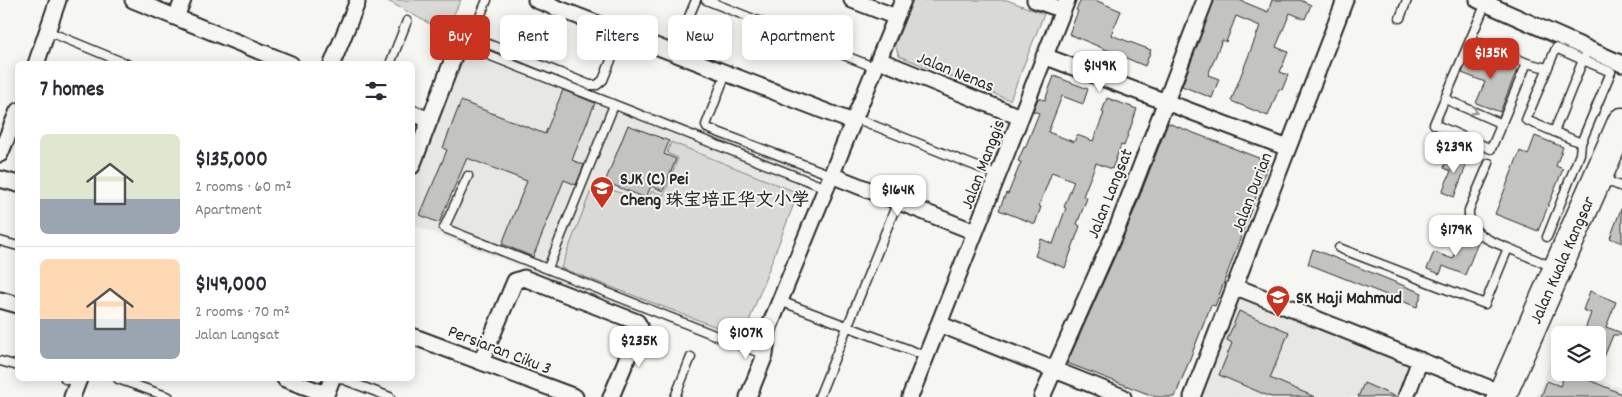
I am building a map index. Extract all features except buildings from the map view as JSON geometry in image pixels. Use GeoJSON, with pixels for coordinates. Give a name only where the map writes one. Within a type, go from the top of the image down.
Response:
{"type":"FeatureCollection","features":[{"type":"Feature","properties":{"kind":"highway","name":"Jalan Kuala Kangsar"},"geometry":{"type":"LineString","coordinates":[[1508,396],[1557,269],[1610,182],[1622,123]]}},
{"type":"Feature","properties":{"kind":"highway","name":"Jalan Kuala Kangsar"},"geometry":{"type":"LineString","coordinates":[[1508,396],[1622,157]]}},
{"type":"Feature","properties":{"kind":"street"},"geometry":{"type":"LineString","coordinates":[[37,61],[58,0]]}},
{"type":"Feature","properties":{"kind":"street"},"geometry":{"type":"LineString","coordinates":[[133,0],[284,61]]}},
{"type":"Feature","properties":{"kind":"street"},"geometry":{"type":"LineString","coordinates":[[176,17],[183,0]]}},
{"type":"Feature","properties":{"kind":"street"},"geometry":{"type":"LineString","coordinates":[[536,0],[577,16]]}},
{"type":"Feature","properties":{"kind":"street"},"geometry":{"type":"LineString","coordinates":[[852,0],[896,17]]}},
{"type":"Feature","properties":{"kind":"street"},"geometry":{"type":"LineString","coordinates":[[748,397],[765,355],[768,330],[903,0]]}},
{"type":"Feature","properties":{"kind":"street"},"geometry":{"type":"LineString","coordinates":[[1035,0],[1065,5]]}},
{"type":"Feature","properties":{"kind":"street","name":"Jalan Langsat"},"geometry":{"type":"LineString","coordinates":[[1042,397],[1118,226],[1205,0]]}},
{"type":"Feature","properties":{"kind":"street","name":"Jalan Durian"},"geometry":{"type":"LineString","coordinates":[[1192,397],[1345,0]]}},
{"type":"Feature","properties":{"kind":"street"},"geometry":{"type":"LineString","coordinates":[[1482,2],[1586,55],[1622,64]]}},
{"type":"Feature","properties":{"kind":"street"},"geometry":{"type":"LineString","coordinates":[[333,61],[357,3]]}},
{"type":"Feature","properties":{"kind":"street","name":"Jalan Manggis"},"geometry":{"type":"LineString","coordinates":[[910,397],[1065,5]]}},
{"type":"Feature","properties":{"kind":"street"},"geometry":{"type":"LineString","coordinates":[[1044,56],[1288,148]]}},
{"type":"Feature","properties":{"kind":"street"},"geometry":{"type":"LineString","coordinates":[[415,158],[453,60]]}},
{"type":"Feature","properties":{"kind":"street"},"geometry":{"type":"LineString","coordinates":[[694,60],[854,120]]}},
{"type":"Feature","properties":{"kind":"street","name":"Jalan Nenas"},"geometry":{"type":"LineString","coordinates":[[877,64],[1020,117]]}},
{"type":"Feature","properties":{"kind":"street"},"geometry":{"type":"LineString","coordinates":[[415,114],[430,120]]}},
{"type":"Feature","properties":{"kind":"street"},"geometry":{"type":"LineString","coordinates":[[0,154],[15,118]]}},
{"type":"Feature","properties":{"kind":"street"},"geometry":{"type":"LineString","coordinates":[[0,179],[15,183]]}},
{"type":"Feature","properties":{"kind":"street"},"geometry":{"type":"LineString","coordinates":[[829,182],[898,201],[975,232]]}},
{"type":"Feature","properties":{"kind":"street"},"geometry":{"type":"LineString","coordinates":[[481,362],[516,280],[524,278],[637,322],[640,327],[611,397]]}},
{"type":"Feature","properties":{"kind":"street"},"geometry":{"type":"LineString","coordinates":[[1234,286],[1508,396]]}},
{"type":"Feature","properties":{"kind":"street"},"geometry":{"type":"LineString","coordinates":[[0,300],[15,304]]}},
{"type":"Feature","properties":{"kind":"street"},"geometry":{"type":"LineString","coordinates":[[939,324],[1123,397]]}},
{"type":"Feature","properties":{"kind":"street","name":"Persiaran Ciku 3"},"geometry":{"type":"LineString","coordinates":[[415,337],[575,397]]}},
{"type":"Feature","properties":{"kind":"street"},"geometry":{"type":"LineString","coordinates":[[1406,397],[1420,360]]}},
{"type":"Feature","properties":{"kind":"street"},"geometry":{"type":"LineString","coordinates":[[72,397],[74,381]]}},
{"type":"Feature","properties":{"kind":"street"},"geometry":{"type":"LineString","coordinates":[[290,381],[325,395],[331,381]]}},
{"type":"Feature","properties":{"kind":"lane"},"geometry":{"type":"LineString","coordinates":[[487,0],[475,28],[479,38],[486,43],[590,85],[596,85],[603,80],[611,60]]}},
{"type":"Feature","properties":{"kind":"lane"},"geometry":{"type":"LineString","coordinates":[[690,15],[696,0]]}},
{"type":"Feature","properties":{"kind":"lane"},"geometry":{"type":"LineString","coordinates":[[706,0],[877,64]]}},
{"type":"Feature","properties":{"kind":"lane"},"geometry":{"type":"LineString","coordinates":[[1400,18],[1408,0]]}},
{"type":"Feature","properties":{"kind":"lane"},"geometry":{"type":"LineString","coordinates":[[1482,2],[1470,38],[1434,124],[1491,149],[1528,63]]}},
{"type":"Feature","properties":{"kind":"lane"},"geometry":{"type":"LineString","coordinates":[[391,61],[407,21]]}},
{"type":"Feature","properties":{"kind":"lane"},"geometry":{"type":"LineString","coordinates":[[47,31],[120,61]]}},
{"type":"Feature","properties":{"kind":"lane"},"geometry":{"type":"LineString","coordinates":[[1470,38],[1528,63],[1547,68]]}},
{"type":"Feature","properties":{"kind":"lane"},"geometry":{"type":"LineString","coordinates":[[1546,238],[1580,154],[1581,143],[1611,72],[1586,55],[1556,48],[1526,120],[1581,143]]}},
{"type":"Feature","properties":{"kind":"lane"},"geometry":{"type":"LineString","coordinates":[[1554,132],[1586,55]]}},
{"type":"Feature","properties":{"kind":"lane"},"geometry":{"type":"LineString","coordinates":[[490,56],[614,105],[829,182]]}},
{"type":"Feature","properties":{"kind":"lane"},"geometry":{"type":"LineString","coordinates":[[726,73],[706,125],[707,128],[829,182]]}},
{"type":"Feature","properties":{"kind":"lane"},"geometry":{"type":"LineString","coordinates":[[1445,99],[1502,124]]}},
{"type":"Feature","properties":{"kind":"lane"},"geometry":{"type":"LineString","coordinates":[[548,268],[614,105]]}},
{"type":"Feature","properties":{"kind":"lane"},"geometry":{"type":"LineString","coordinates":[[854,120],[998,175]]}},
{"type":"Feature","properties":{"kind":"lane"},"geometry":{"type":"LineString","coordinates":[[1489,163],[1470,210],[1471,224],[1481,235],[1557,269]]}},
{"type":"Feature","properties":{"kind":"lane"},"geometry":{"type":"LineString","coordinates":[[468,176],[444,228],[765,355]]}},
{"type":"Feature","properties":{"kind":"lane"},"geometry":{"type":"LineString","coordinates":[[819,397],[898,201]]}},
{"type":"Feature","properties":{"kind":"lane"},"geometry":{"type":"LineString","coordinates":[[0,241],[15,245]]}},
{"type":"Feature","properties":{"kind":"lane"},"geometry":{"type":"LineString","coordinates":[[1339,248],[1485,304],[1508,248]]}},
{"type":"Feature","properties":{"kind":"lane"},"geometry":{"type":"LineString","coordinates":[[780,301],[926,356]]}},
{"type":"Feature","properties":{"kind":"lane"},"geometry":{"type":"LineString","coordinates":[[674,397],[691,357]]}},
{"type":"Feature","properties":{"kind":"lane"},"geometry":{"type":"LineString","coordinates":[[0,361],[15,365]]}},
{"type":"Feature","properties":{"kind":"lane"},"geometry":{"type":"LineString","coordinates":[[124,381],[169,397]]}},
{"type":"Feature","properties":{"kind":"lane"},"geometry":{"type":"LineString","coordinates":[[347,381],[390,397]]}},
{"type":"Feature","properties":{"kind":"shaded area"},"geometry":{"type":"Polygon","coordinates":[[[386,0],[461,0],[454,15],[430,15],[430,24],[386,0]]]}},
{"type":"Feature","properties":{"kind":"shaded area"},"geometry":{"type":"Polygon","coordinates":[[[913,0],[1007,0],[1044,14],[1010,100],[899,56],[895,45],[913,0]]]}},
{"type":"Feature","properties":{"kind":"shaded area","name":"SJK (C) Pei Cheng 珠宝培正华文小学"},"geometry":{"type":"Polygon","coordinates":[[[490,51],[500,55],[500,60],[514,60],[806,172],[738,350],[415,226],[415,178],[460,60],[490,60],[490,51]]]}},
{"type":"Feature","properties":{"kind":"shaded area"},"geometry":{"type":"Polygon","coordinates":[[[671,142],[798,193],[743,337],[561,268],[594,183],[646,203],[652,191],[664,195],[678,158],[667,153],[671,142]]]}},
{"type":"Feature","properties":{"kind":"shaded area","name":"SK Haji Mahmud"},"geometry":{"type":"Polygon","coordinates":[[[1239,281],[1426,356],[1409,397],[1192,397],[1239,281]]]}},
{"type":"Feature","properties":{"kind":"shaded area"},"geometry":{"type":"Polygon","coordinates":[[[1551,360],[1551,381],[1602,381],[1622,389],[1622,397],[1537,397],[1551,360]]]}},
{"type":"Feature","properties":{"kind":"place","name":"SJK (C) Pei Cheng 珠宝培正华文小学"},"geometry":{"type":"Point","coordinates":[602,209]}},
{"type":"Feature","properties":{"kind":"place","name":"SK Haji Mahmud"},"geometry":{"type":"Point","coordinates":[1278,318]}}]}
